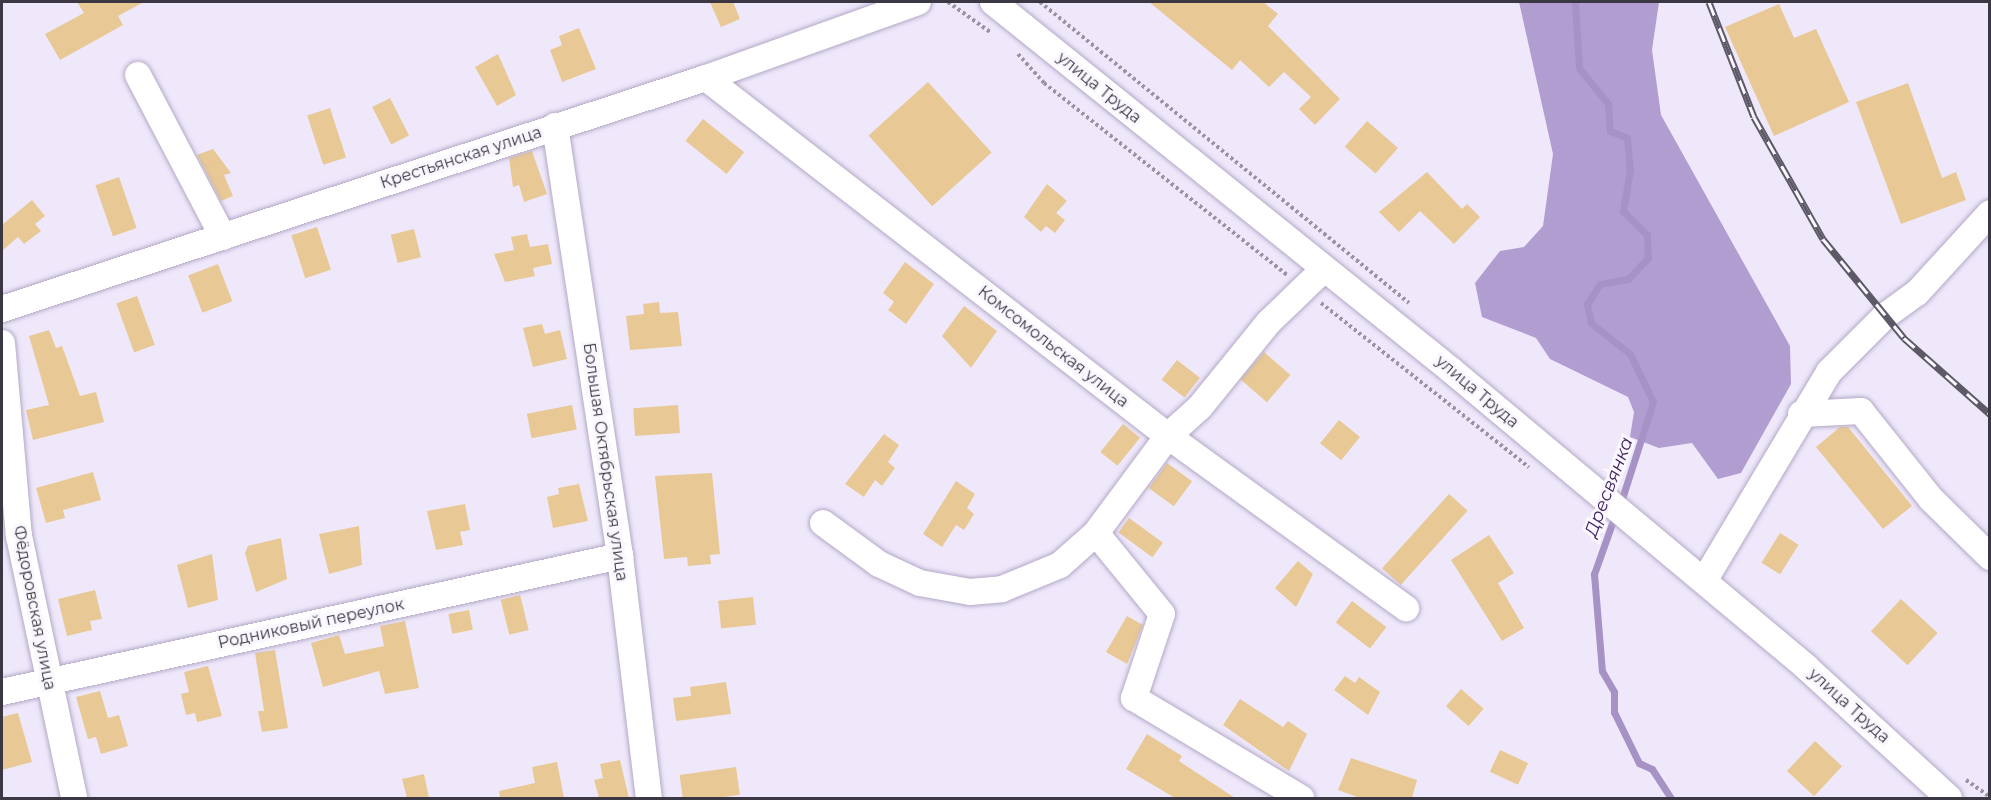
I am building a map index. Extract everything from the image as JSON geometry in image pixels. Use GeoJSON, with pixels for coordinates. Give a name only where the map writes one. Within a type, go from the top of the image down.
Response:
{"type":"FeatureCollection","features":[{"type":"Feature","properties":{"kind":"street","name":"Крестьянская улица"},"geometry":{"type":"LineString","coordinates":[[2,309],[706,78],[918,2]]}},
{"type":"Feature","properties":{"kind":"street","name":"улица Труда"},"geometry":{"type":"LineString","coordinates":[[1001,11],[1324,269],[1704,581],[1949,798]]}},
{"type":"Feature","properties":{"kind":"street"},"geometry":{"type":"LineString","coordinates":[[138,75],[223,237]]}},
{"type":"Feature","properties":{"kind":"street","name":"Комсомольская улица"},"geometry":{"type":"LineString","coordinates":[[706,78],[1168,436],[1407,608]]}},
{"type":"Feature","properties":{"kind":"street","name":"Большая Октябрьская улица"},"geometry":{"type":"LineString","coordinates":[[555,126],[620,556],[649,798]]}},
{"type":"Feature","properties":{"kind":"street"},"geometry":{"type":"LineString","coordinates":[[1704,581],[1801,414],[1858,340],[1917,293],[1989,213]]}},
{"type":"Feature","properties":{"kind":"street"},"geometry":{"type":"LineString","coordinates":[[823,523],[879,564],[920,583],[970,592],[1002,589],[1060,565],[1096,533],[1168,436],[1324,269]]}},
{"type":"Feature","properties":{"kind":"street","name":"Фёдоровская улица"},"geometry":{"type":"LineString","coordinates":[[2,343],[18,526],[47,682],[74,798]]}},
{"type":"Feature","properties":{"kind":"street"},"geometry":{"type":"LineString","coordinates":[[1801,414],[1861,411],[1931,499],[1989,557]]}},
{"type":"Feature","properties":{"kind":"street"},"geometry":{"type":"LineString","coordinates":[[1096,533],[1162,614],[1134,698],[1301,798]]}},
{"type":"Feature","properties":{"kind":"street","name":"Родниковый переулок"},"geometry":{"type":"LineString","coordinates":[[2,692],[620,556]]}},
{"type":"Feature","properties":{"kind":"path"},"geometry":{"type":"LineString","coordinates":[[948,2],[1001,11]]}},
{"type":"Feature","properties":{"kind":"path"},"geometry":{"type":"LineString","coordinates":[[1040,2],[1409,303]]}},
{"type":"Feature","properties":{"kind":"path"},"geometry":{"type":"LineString","coordinates":[[1017,53],[1044,83],[1535,471]]}},
{"type":"Feature","properties":{"kind":"shaded area"},"geometry":{"type":"Polygon","coordinates":[[[1519,2],[1659,2],[1652,50],[1661,115],[1790,346],[1791,384],[1741,473],[1718,479],[1692,443],[1659,448],[1630,437],[1634,412],[1628,397],[1550,359],[1536,338],[1482,317],[1475,283],[1500,251],[1524,247],[1543,226],[1553,154],[1519,2]]]}},
{"type":"Feature","properties":{"kind":"building"},"geometry":{"type":"Polygon","coordinates":[[[77,2],[144,2],[118,16],[123,25],[60,60],[45,34],[84,13],[77,2]]]}},
{"type":"Feature","properties":{"kind":"building"},"geometry":{"type":"Polygon","coordinates":[[[710,2],[733,2],[740,19],[721,27],[710,2]]]}},
{"type":"Feature","properties":{"kind":"building"},"geometry":{"type":"Polygon","coordinates":[[[1149,2],[1263,2],[1278,14],[1268,26],[1340,99],[1315,125],[1299,109],[1311,97],[1284,72],[1269,87],[1240,60],[1232,70],[1149,2]]]}},
{"type":"Feature","properties":{"kind":"building"},"geometry":{"type":"Polygon","coordinates":[[[1779,4],[1794,38],[1816,29],[1849,102],[1774,136],[1725,27],[1779,4]]]}},
{"type":"Feature","properties":{"kind":"building"},"geometry":{"type":"Polygon","coordinates":[[[579,28],[596,69],[562,82],[550,50],[562,45],[559,36],[579,28]]]}},
{"type":"Feature","properties":{"kind":"building"},"geometry":{"type":"Polygon","coordinates":[[[498,54],[516,95],[497,106],[475,67],[498,54]]]}},
{"type":"Feature","properties":{"kind":"building"},"geometry":{"type":"Polygon","coordinates":[[[928,82],[992,153],[932,206],[869,136],[928,82]]]}},
{"type":"Feature","properties":{"kind":"building"},"geometry":{"type":"Polygon","coordinates":[[[1908,83],[1942,178],[1956,172],[1966,200],[1901,224],[1856,102],[1908,83]]]}},
{"type":"Feature","properties":{"kind":"building"},"geometry":{"type":"Polygon","coordinates":[[[390,98],[409,135],[391,145],[372,107],[390,98]]]}},
{"type":"Feature","properties":{"kind":"building"},"geometry":{"type":"Polygon","coordinates":[[[330,108],[346,157],[323,165],[307,115],[330,108]]]}},
{"type":"Feature","properties":{"kind":"building"},"geometry":{"type":"Polygon","coordinates":[[[703,119],[744,152],[727,174],[685,141],[703,119]]]}},
{"type":"Feature","properties":{"kind":"building"},"geometry":{"type":"Polygon","coordinates":[[[1367,121],[1398,148],[1376,174],[1345,147],[1367,121]]]}},
{"type":"Feature","properties":{"kind":"building"},"geometry":{"type":"Polygon","coordinates":[[[213,149],[231,173],[224,175],[233,196],[221,201],[197,155],[213,149]]]}},
{"type":"Feature","properties":{"kind":"building"},"geometry":{"type":"Polygon","coordinates":[[[532,151],[547,194],[524,202],[519,185],[513,187],[509,158],[532,151]]]}},
{"type":"Feature","properties":{"kind":"building"},"geometry":{"type":"Polygon","coordinates":[[[1427,172],[1462,209],[1467,204],[1480,217],[1454,244],[1420,211],[1399,232],[1379,212],[1427,172]]]}},
{"type":"Feature","properties":{"kind":"building"},"geometry":{"type":"Polygon","coordinates":[[[119,177],[137,228],[113,236],[95,185],[119,177]]]}},
{"type":"Feature","properties":{"kind":"building"},"geometry":{"type":"Polygon","coordinates":[[[1047,184],[1067,201],[1056,213],[1065,220],[1055,233],[1046,226],[1041,232],[1024,217],[1047,184]]]}},
{"type":"Feature","properties":{"kind":"building"},"geometry":{"type":"Polygon","coordinates":[[[32,200],[45,216],[35,224],[41,231],[24,244],[18,237],[2,251],[2,225],[32,200]]]}},
{"type":"Feature","properties":{"kind":"building"},"geometry":{"type":"Polygon","coordinates":[[[317,227],[331,270],[305,278],[291,235],[317,227]]]}},
{"type":"Feature","properties":{"kind":"building"},"geometry":{"type":"Polygon","coordinates":[[[414,229],[421,257],[398,263],[391,235],[414,229]]]}},
{"type":"Feature","properties":{"kind":"building"},"geometry":{"type":"Polygon","coordinates":[[[527,234],[530,247],[548,244],[552,264],[533,268],[535,276],[505,282],[494,254],[514,250],[511,237],[527,234]]]}},
{"type":"Feature","properties":{"kind":"building"},"geometry":{"type":"Polygon","coordinates":[[[905,262],[934,284],[906,324],[888,310],[894,302],[883,293],[905,262]]]}},
{"type":"Feature","properties":{"kind":"building"},"geometry":{"type":"Polygon","coordinates":[[[218,264],[232,301],[202,313],[188,275],[218,264]]]}},
{"type":"Feature","properties":{"kind":"building"},"geometry":{"type":"Polygon","coordinates":[[[137,296],[155,345],[134,352],[116,304],[137,296]]]}},
{"type":"Feature","properties":{"kind":"building"},"geometry":{"type":"Polygon","coordinates":[[[659,302],[660,313],[678,312],[682,346],[630,350],[626,316],[644,314],[643,304],[659,302]]]}},
{"type":"Feature","properties":{"kind":"building"},"geometry":{"type":"Polygon","coordinates":[[[964,306],[997,331],[971,368],[942,336],[964,306]]]}},
{"type":"Feature","properties":{"kind":"building"},"geometry":{"type":"Polygon","coordinates":[[[542,324],[545,334],[560,330],[567,359],[533,367],[523,328],[542,324]]]}},
{"type":"Feature","properties":{"kind":"building"},"geometry":{"type":"Polygon","coordinates":[[[49,330],[56,348],[62,346],[80,396],[96,392],[104,422],[33,440],[26,410],[49,405],[29,336],[49,330]]]}},
{"type":"Feature","properties":{"kind":"building"},"geometry":{"type":"Polygon","coordinates":[[[1264,352],[1290,375],[1267,402],[1240,379],[1264,352]]]}},
{"type":"Feature","properties":{"kind":"building"},"geometry":{"type":"Polygon","coordinates":[[[1177,360],[1200,378],[1184,398],[1162,380],[1177,360]]]}},
{"type":"Feature","properties":{"kind":"building"},"geometry":{"type":"Polygon","coordinates":[[[572,405],[577,430],[532,438],[527,414],[572,405]]]}},
{"type":"Feature","properties":{"kind":"building"},"geometry":{"type":"Polygon","coordinates":[[[678,405],[680,433],[635,436],[633,408],[678,405]]]}},
{"type":"Feature","properties":{"kind":"building"},"geometry":{"type":"Polygon","coordinates":[[[1339,420],[1360,437],[1341,460],[1320,443],[1339,420]]]}},
{"type":"Feature","properties":{"kind":"building"},"geometry":{"type":"Polygon","coordinates":[[[1123,424],[1140,438],[1117,466],[1100,452],[1123,424]]]}},
{"type":"Feature","properties":{"kind":"building"},"geometry":{"type":"Polygon","coordinates":[[[1840,427],[1848,427],[1912,506],[1883,529],[1816,447],[1840,427]]]}},
{"type":"Feature","properties":{"kind":"building"},"geometry":{"type":"Polygon","coordinates":[[[884,434],[899,445],[888,462],[895,468],[882,486],[875,480],[864,497],[845,484],[884,434]]]}},
{"type":"Feature","properties":{"kind":"building"},"geometry":{"type":"Polygon","coordinates":[[[1167,463],[1192,481],[1174,506],[1149,488],[1167,463]]]}},
{"type":"Feature","properties":{"kind":"building"},"geometry":{"type":"Polygon","coordinates":[[[93,472],[101,500],[63,510],[65,518],[46,523],[36,488],[93,472]]]}},
{"type":"Feature","properties":{"kind":"building"},"geometry":{"type":"Polygon","coordinates":[[[712,473],[720,554],[710,555],[711,564],[688,566],[687,557],[664,559],[655,476],[712,473]]]}},
{"type":"Feature","properties":{"kind":"building"},"geometry":{"type":"Polygon","coordinates":[[[956,481],[975,494],[967,508],[974,514],[964,530],[956,525],[942,547],[923,534],[956,481]]]}},
{"type":"Feature","properties":{"kind":"building"},"geometry":{"type":"Polygon","coordinates":[[[579,484],[588,521],[553,528],[547,497],[559,494],[558,488],[579,484]]]}},
{"type":"Feature","properties":{"kind":"building"},"geometry":{"type":"Polygon","coordinates":[[[1449,494],[1468,511],[1401,585],[1382,568],[1449,494]]]}},
{"type":"Feature","properties":{"kind":"building"},"geometry":{"type":"Polygon","coordinates":[[[465,504],[470,530],[460,532],[463,545],[436,550],[427,511],[465,504]]]}},
{"type":"Feature","properties":{"kind":"building"},"geometry":{"type":"Polygon","coordinates":[[[1129,518],[1163,543],[1152,557],[1118,533],[1129,518]]]}},
{"type":"Feature","properties":{"kind":"building"},"geometry":{"type":"Polygon","coordinates":[[[359,526],[362,565],[329,574],[319,534],[359,526]]]}},
{"type":"Feature","properties":{"kind":"building"},"geometry":{"type":"Polygon","coordinates":[[[1780,533],[1799,545],[1780,574],[1761,563],[1780,533]]]}},
{"type":"Feature","properties":{"kind":"building"},"geometry":{"type":"Polygon","coordinates":[[[1489,535],[1514,573],[1498,583],[1524,628],[1502,641],[1451,560],[1489,535]]]}},
{"type":"Feature","properties":{"kind":"building"},"geometry":{"type":"Polygon","coordinates":[[[281,538],[287,579],[256,592],[245,553],[248,546],[281,538]]]}},
{"type":"Feature","properties":{"kind":"building"},"geometry":{"type":"Polygon","coordinates":[[[212,554],[218,600],[188,608],[177,565],[212,554]]]}},
{"type":"Feature","properties":{"kind":"building"},"geometry":{"type":"Polygon","coordinates":[[[1298,561],[1313,574],[1296,607],[1275,588],[1298,561]]]}},
{"type":"Feature","properties":{"kind":"building"},"geometry":{"type":"Polygon","coordinates":[[[95,590],[102,619],[90,621],[92,630],[67,636],[58,599],[95,590]]]}},
{"type":"Feature","properties":{"kind":"building"},"geometry":{"type":"Polygon","coordinates":[[[520,595],[529,630],[509,635],[501,600],[520,595]]]}},
{"type":"Feature","properties":{"kind":"building"},"geometry":{"type":"Polygon","coordinates":[[[753,597],[756,625],[721,629],[718,601],[753,597]]]}},
{"type":"Feature","properties":{"kind":"building"},"geometry":{"type":"Polygon","coordinates":[[[1901,599],[1938,633],[1908,665],[1871,631],[1901,599]]]}},
{"type":"Feature","properties":{"kind":"building"},"geometry":{"type":"Polygon","coordinates":[[[1352,601],[1386,627],[1370,648],[1336,623],[1352,601]]]}},
{"type":"Feature","properties":{"kind":"building"},"geometry":{"type":"Polygon","coordinates":[[[469,610],[473,630],[452,634],[448,614],[469,610]]]}},
{"type":"Feature","properties":{"kind":"building"},"geometry":{"type":"Polygon","coordinates":[[[1127,616],[1143,625],[1127,664],[1106,652],[1127,616]]]}},
{"type":"Feature","properties":{"kind":"building"},"geometry":{"type":"Polygon","coordinates":[[[405,621],[419,688],[385,694],[379,671],[323,687],[311,643],[339,635],[345,654],[384,646],[380,626],[405,621]]]}},
{"type":"Feature","properties":{"kind":"building"},"geometry":{"type":"Polygon","coordinates":[[[275,650],[288,728],[262,732],[258,711],[264,711],[255,653],[275,650]]]}},
{"type":"Feature","properties":{"kind":"building"},"geometry":{"type":"Polygon","coordinates":[[[208,666],[222,716],[197,722],[195,713],[186,715],[181,694],[189,692],[184,672],[208,666]]]}},
{"type":"Feature","properties":{"kind":"building"},"geometry":{"type":"Polygon","coordinates":[[[1345,676],[1355,683],[1359,677],[1380,692],[1368,715],[1334,690],[1345,676]]]}},
{"type":"Feature","properties":{"kind":"building"},"geometry":{"type":"Polygon","coordinates":[[[726,682],[731,714],[676,721],[673,698],[691,696],[690,687],[726,682]]]}},
{"type":"Feature","properties":{"kind":"building"},"geometry":{"type":"Polygon","coordinates":[[[1461,689],[1484,709],[1469,726],[1446,706],[1461,689]]]}},
{"type":"Feature","properties":{"kind":"building"},"geometry":{"type":"Polygon","coordinates":[[[100,691],[108,718],[119,715],[128,746],[101,754],[96,737],[88,739],[76,697],[100,691]]]}},
{"type":"Feature","properties":{"kind":"building"},"geometry":{"type":"Polygon","coordinates":[[[1240,699],[1283,727],[1288,721],[1307,734],[1289,771],[1223,725],[1240,699]]]}},
{"type":"Feature","properties":{"kind":"building"},"geometry":{"type":"Polygon","coordinates":[[[18,713],[32,762],[2,770],[2,717],[18,713]]]}},
{"type":"Feature","properties":{"kind":"building"},"geometry":{"type":"Polygon","coordinates":[[[1147,734],[1182,756],[1179,761],[1235,798],[1175,798],[1126,769],[1147,734]]]}},
{"type":"Feature","properties":{"kind":"building"},"geometry":{"type":"Polygon","coordinates":[[[1815,741],[1842,766],[1814,796],[1787,771],[1815,741]]]}},
{"type":"Feature","properties":{"kind":"building"},"geometry":{"type":"Polygon","coordinates":[[[1500,750],[1528,763],[1518,785],[1490,772],[1500,750]]]}},
{"type":"Feature","properties":{"kind":"building"},"geometry":{"type":"Polygon","coordinates":[[[1351,758],[1417,780],[1412,798],[1360,798],[1338,790],[1351,758]]]}},
{"type":"Feature","properties":{"kind":"building"},"geometry":{"type":"Polygon","coordinates":[[[620,760],[629,798],[599,798],[594,780],[603,778],[600,764],[620,760]]]}},
{"type":"Feature","properties":{"kind":"building"},"geometry":{"type":"Polygon","coordinates":[[[557,762],[564,798],[500,798],[499,791],[535,783],[532,767],[557,762]]]}},
{"type":"Feature","properties":{"kind":"building"},"geometry":{"type":"Polygon","coordinates":[[[736,767],[740,795],[717,798],[683,798],[680,775],[736,767]]]}},
{"type":"Feature","properties":{"kind":"building"},"geometry":{"type":"Polygon","coordinates":[[[424,774],[429,798],[407,798],[402,779],[424,774]]]}},
{"type":"Feature","properties":{"kind":"waterway","name":"Дресвянка"},"geometry":{"type":"LineString","coordinates":[[1575,2],[1579,68],[1608,104],[1610,131],[1627,138],[1630,170],[1623,211],[1647,235],[1648,258],[1628,279],[1600,284],[1587,304],[1591,323],[1630,354],[1653,402],[1620,505]]}},
{"type":"Feature","properties":{"kind":"waterway","name":"Дресвянка"},"geometry":{"type":"LineString","coordinates":[[1615,515],[1594,574],[1602,671],[1614,692],[1614,712],[1639,763],[1652,769],[1671,798]]}},
{"type":"Feature","properties":{"kind":"railway"},"geometry":{"type":"LineString","coordinates":[[1709,2],[1754,117],[1823,239],[1904,338],[1990,414]]}}]}
